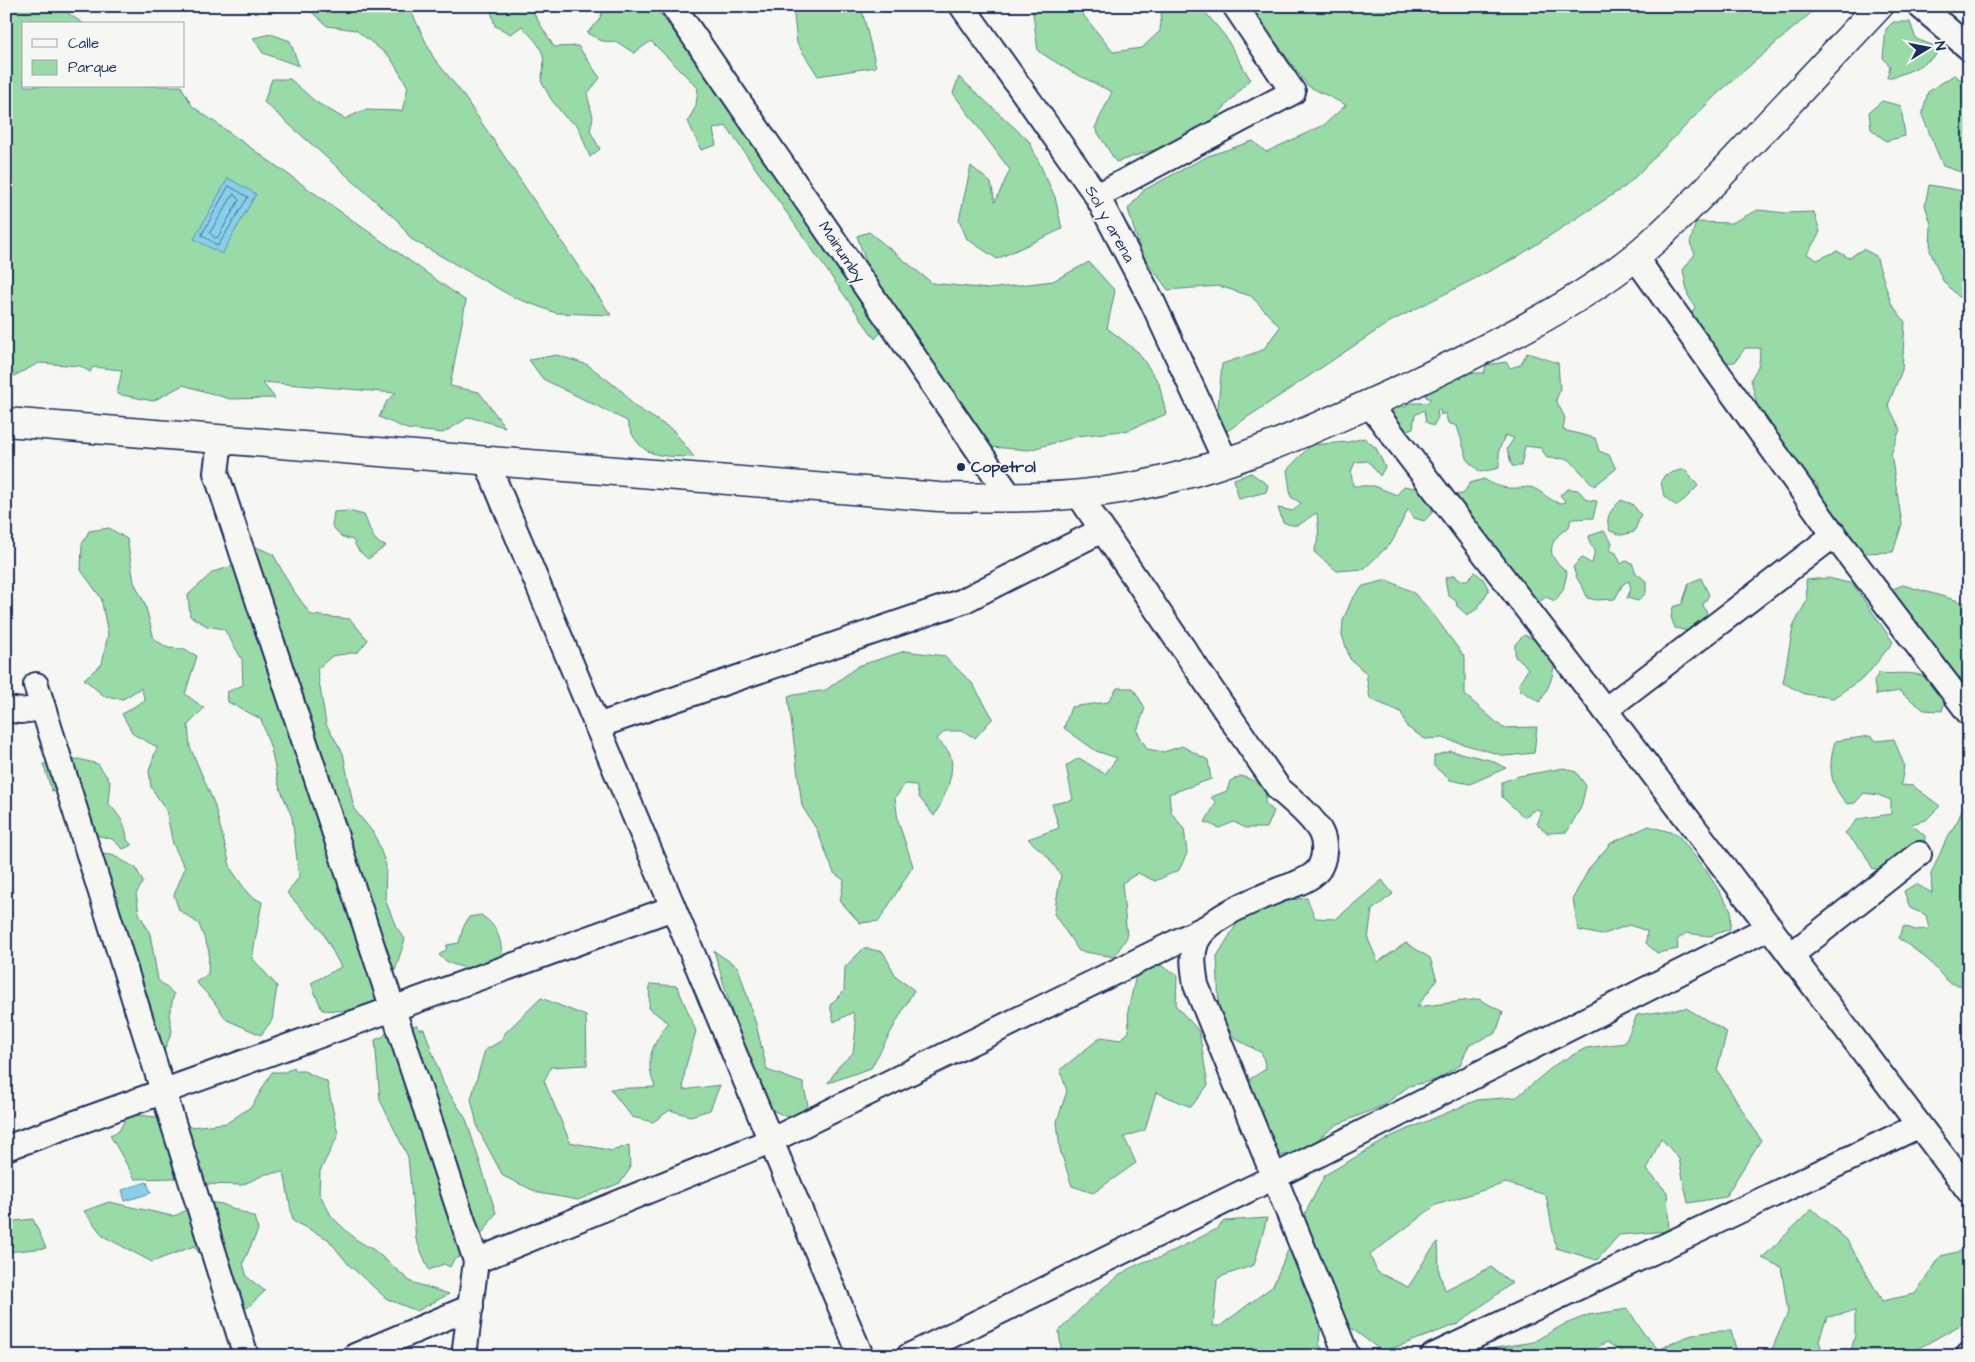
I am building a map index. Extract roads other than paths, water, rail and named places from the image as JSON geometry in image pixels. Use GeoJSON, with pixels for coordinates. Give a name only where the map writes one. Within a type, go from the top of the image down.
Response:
{"type":"FeatureCollection","features":[{"type":"Feature","properties":{"kind":"main road"},"geometry":{"type":"LineString","coordinates":[[6,422],[939,497],[1011,498],[1078,494],[1155,482],[1226,462],[1298,435],[1454,364],[1567,303],[1635,257],[1690,208],[1879,6]]}},
{"type":"Feature","properties":{"kind":"street","name":"Mainumby"},"geometry":{"type":"LineString","coordinates":[[673,6],[1011,498]]}},
{"type":"Feature","properties":{"kind":"street","name":"Sol y arena"},"geometry":{"type":"LineString","coordinates":[[962,6],[1097,196],[1153,303],[1226,462]]}},
{"type":"Feature","properties":{"kind":"street"},"geometry":{"type":"LineString","coordinates":[[1097,196],[1293,92],[1235,6]]}},
{"type":"Feature","properties":{"kind":"street"},"geometry":{"type":"LineString","coordinates":[[1920,6],[1969,48]]}},
{"type":"Feature","properties":{"kind":"street"},"geometry":{"type":"LineString","coordinates":[[1635,257],[1834,535],[1969,713]]}},
{"type":"Feature","properties":{"kind":"street"},"geometry":{"type":"LineString","coordinates":[[1369,404],[1605,710],[1969,1191]]}},
{"type":"Feature","properties":{"kind":"street"},"geometry":{"type":"LineString","coordinates":[[220,440],[216,473],[476,1261],[464,1356]]}},
{"type":"Feature","properties":{"kind":"street"},"geometry":{"type":"LineString","coordinates":[[487,462],[861,1356]]}},
{"type":"Feature","properties":{"kind":"street"},"geometry":{"type":"LineString","coordinates":[[476,1261],[770,1141],[1207,927],[1228,913],[1300,882],[1318,870],[1325,853],[1321,833],[1300,808],[1279,789],[1078,494]]}},
{"type":"Feature","properties":{"kind":"street"},"geometry":{"type":"LineString","coordinates":[[597,726],[964,601],[1102,530]]}},
{"type":"Feature","properties":{"kind":"street"},"geometry":{"type":"LineString","coordinates":[[1605,710],[1834,535]]}},
{"type":"Feature","properties":{"kind":"street"},"geometry":{"type":"LineString","coordinates":[[36,684],[246,1356]]}},
{"type":"Feature","properties":{"kind":"street"},"geometry":{"type":"LineString","coordinates":[[6,709],[21,711],[43,708]]}},
{"type":"Feature","properties":{"kind":"street"},"geometry":{"type":"LineString","coordinates":[[1791,956],[1918,854]]}},
{"type":"Feature","properties":{"kind":"street"},"geometry":{"type":"LineString","coordinates":[[6,1148],[673,908]]}},
{"type":"Feature","properties":{"kind":"street"},"geometry":{"type":"LineString","coordinates":[[1207,927],[1196,942],[1192,963],[1196,985],[1347,1356]]}},
{"type":"Feature","properties":{"kind":"street"},"geometry":{"type":"LineString","coordinates":[[909,1356],[1274,1177],[1770,927]]}},
{"type":"Feature","properties":{"kind":"street"},"geometry":{"type":"LineString","coordinates":[[1433,1356],[1918,1126]]}},
{"type":"Feature","properties":{"kind":"street"},"geometry":{"type":"LineString","coordinates":[[356,1356],[471,1307]]}},
{"type":"Feature","properties":{"kind":"water"},"geometry":{"type":"Polygon","coordinates":[[[228,178],[256,194],[222,254],[194,239],[228,178]]]}},
{"type":"Feature","properties":{"kind":"water"},"geometry":{"type":"Polygon","coordinates":[[[147,1182],[151,1193],[125,1201],[122,1190],[147,1182]]]}},
{"type":"Feature","properties":{"kind":"place","name":"Copetrol"},"geometry":{"type":"Point","coordinates":[961,467]}}]}
